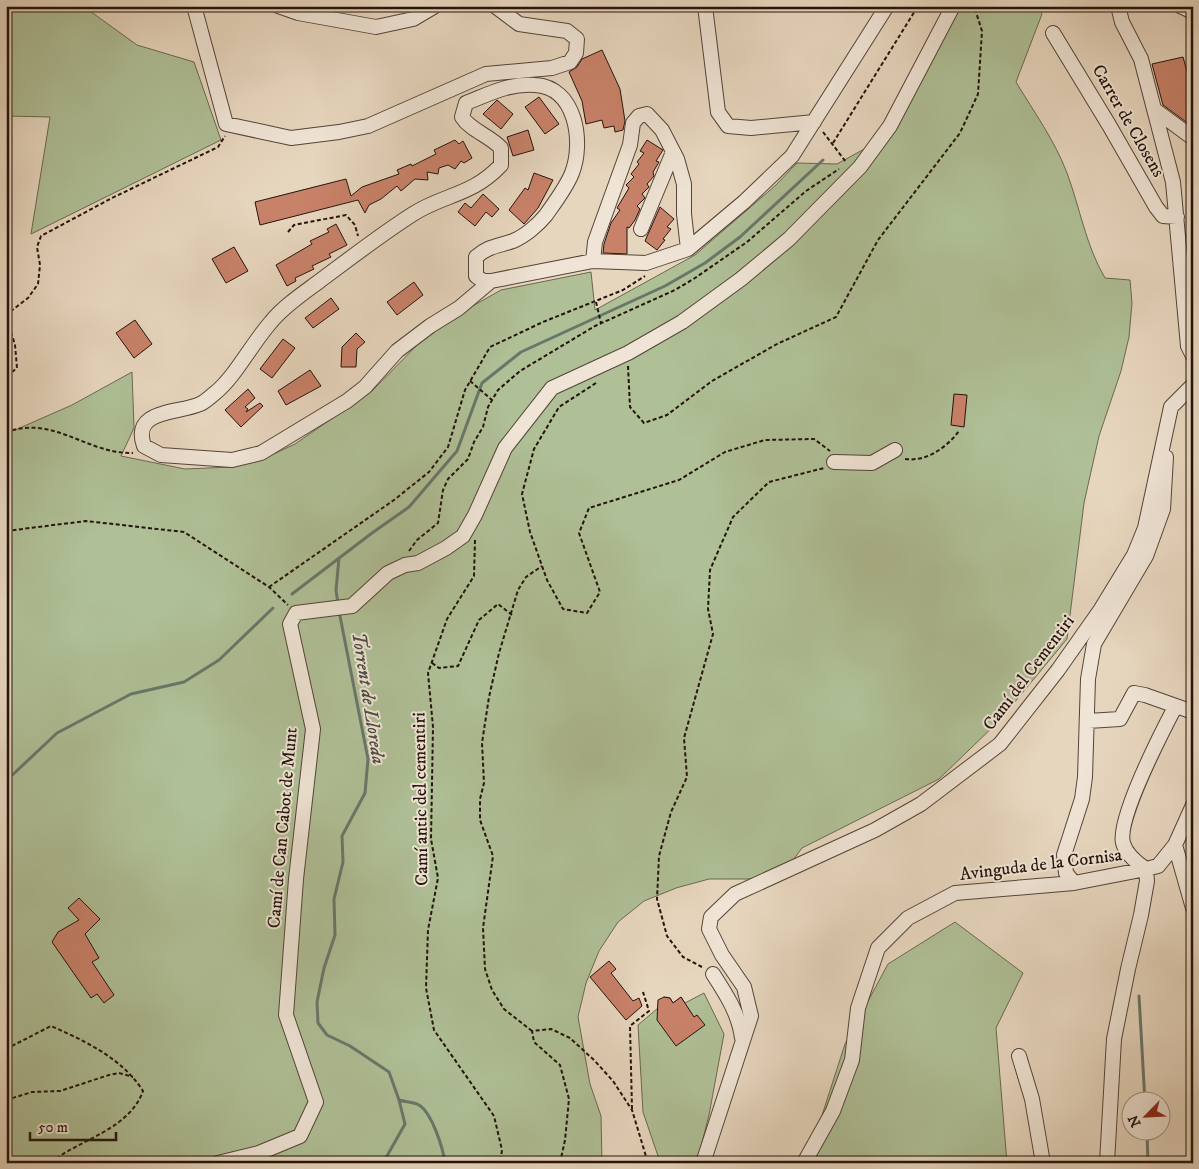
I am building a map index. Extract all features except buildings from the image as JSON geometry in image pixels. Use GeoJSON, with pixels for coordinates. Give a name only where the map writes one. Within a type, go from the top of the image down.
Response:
{"type":"FeatureCollection","features":[{"type":"Feature","properties":{"kind":"street"},"geometry":{"type":"LineString","coordinates":[[194,6],[226,124],[291,138],[368,126],[486,74],[552,68],[570,62],[576,53],[577,39],[567,31],[519,24],[495,6]]}},
{"type":"Feature","properties":{"kind":"street"},"geometry":{"type":"LineString","coordinates":[[278,6],[298,13],[376,27],[413,19],[435,6]]}},
{"type":"Feature","properties":{"kind":"street"},"geometry":{"type":"LineString","coordinates":[[705,6],[718,112],[728,126],[751,128],[814,122]]}},
{"type":"Feature","properties":{"kind":"street"},"geometry":{"type":"LineString","coordinates":[[491,282],[459,308],[396,351],[365,387],[347,401],[273,447],[249,458],[232,460],[161,455],[153,453],[144,446],[141,437],[144,426],[150,418],[159,413],[178,411],[201,404],[218,391],[272,320],[316,284],[414,213],[480,185],[501,166],[501,148],[486,134],[466,124],[462,117],[466,103],[492,91],[536,85],[549,89],[561,97],[570,108],[578,140],[572,171],[566,185],[544,216],[529,231],[514,241],[484,249],[476,257],[476,276],[483,281],[491,282],[593,261],[646,263],[688,249],[744,202],[792,156],[887,6]]}},
{"type":"Feature","properties":{"kind":"street"},"geometry":{"type":"LineString","coordinates":[[296,614],[352,606],[388,573],[404,565],[418,563],[446,548],[463,536],[475,515],[505,448],[552,388],[628,354],[682,322],[741,279],[789,239],[830,199],[860,166],[890,126],[953,6]]}},
{"type":"Feature","properties":{"kind":"street","name":"Carrer de Closens"},"geometry":{"type":"LineString","coordinates":[[1118,6],[1122,22],[1141,59],[1173,182],[1188,346],[1193,356]]}},
{"type":"Feature","properties":{"kind":"street"},"geometry":{"type":"LineString","coordinates":[[1180,6],[1193,12]]}},
{"type":"Feature","properties":{"kind":"street","name":"Carrer de Closens"},"geometry":{"type":"LineString","coordinates":[[1053,33],[1156,207],[1163,216],[1177,217]]}},
{"type":"Feature","properties":{"kind":"street"},"geometry":{"type":"LineString","coordinates":[[1155,110],[1193,138]]}},
{"type":"Feature","properties":{"kind":"street"},"geometry":{"type":"LineString","coordinates":[[593,261],[595,242],[630,145],[634,123],[639,116],[647,114],[654,120],[673,152],[684,184],[684,214],[688,249]]}},
{"type":"Feature","properties":{"kind":"street"},"geometry":{"type":"LineString","coordinates":[[641,229],[673,152]]}},
{"type":"Feature","properties":{"kind":"street","name":"Camí del Cementiri"},"geometry":{"type":"LineString","coordinates":[[703,1163],[743,1044],[750,1016],[744,987],[722,955],[709,929],[711,917],[735,894],[875,830],[921,804],[1000,744],[1058,670],[1101,609],[1134,554],[1145,528],[1171,408],[1193,385]]}},
{"type":"Feature","properties":{"kind":"street"},"geometry":{"type":"LineString","coordinates":[[1074,883],[1066,873],[1064,855],[1082,800],[1088,721],[1088,679],[1094,644],[1146,556],[1163,509],[1167,426]]}},
{"type":"Feature","properties":{"kind":"street"},"geometry":{"type":"LineString","coordinates":[[834,462],[872,463],[900,454]]}},
{"type":"Feature","properties":{"kind":"street","name":"Camí de Can Cabot de Munt"},"geometry":{"type":"LineString","coordinates":[[218,1163],[259,1153],[300,1136],[316,1102],[286,1015],[296,879],[313,729],[290,624],[296,614]]}},
{"type":"Feature","properties":{"kind":"street"},"geometry":{"type":"LineString","coordinates":[[1088,721],[1120,719],[1134,693],[1193,712]]}},
{"type":"Feature","properties":{"kind":"street"},"geometry":{"type":"LineString","coordinates":[[1106,1163],[1114,1039],[1141,915],[1146,881],[1146,869],[1135,862],[1123,846],[1122,832],[1143,772],[1175,706]]}},
{"type":"Feature","properties":{"kind":"street","name":"Avinguda de la Cornisa"},"geometry":{"type":"LineString","coordinates":[[804,1163],[833,1111],[852,1060],[858,1008],[878,948],[908,918],[955,893],[1074,883],[1158,866],[1176,845],[1193,805]]}},
{"type":"Feature","properties":{"kind":"street"},"geometry":{"type":"LineString","coordinates":[[1176,845],[1193,908]]}},
{"type":"Feature","properties":{"kind":"street"},"geometry":{"type":"LineString","coordinates":[[713,974],[741,1024],[743,1044]]}},
{"type":"Feature","properties":{"kind":"street"},"geometry":{"type":"LineString","coordinates":[[1019,1056],[1032,1098],[1043,1163]]}},
{"type":"Feature","properties":{"kind":"path"},"geometry":{"type":"LineString","coordinates":[[6,12],[22,6]]}},
{"type":"Feature","properties":{"kind":"path"},"geometry":{"type":"LineString","coordinates":[[833,143],[918,6]]}},
{"type":"Feature","properties":{"kind":"path"},"geometry":{"type":"LineString","coordinates":[[628,354],[630,407],[644,423],[667,415],[712,382],[777,344],[836,317],[878,240],[960,133],[978,94],[982,31],[974,6]]}},
{"type":"Feature","properties":{"kind":"path"},"geometry":{"type":"LineString","coordinates":[[814,122],[833,143],[848,164]]}},
{"type":"Feature","properties":{"kind":"path"},"geometry":{"type":"LineString","coordinates":[[6,372],[11,373],[17,368],[15,345],[7,319],[11,310],[28,298],[38,284],[40,265],[36,247],[41,236],[112,198],[218,147],[225,139],[226,124]]}},
{"type":"Feature","properties":{"kind":"path"},"geometry":{"type":"LineString","coordinates":[[404,565],[409,549],[438,523],[443,490],[448,478],[468,459],[474,442],[484,427],[488,407],[498,390],[520,372],[601,323],[675,290],[695,278],[746,242],[806,191],[839,169]]}},
{"type":"Feature","properties":{"kind":"path"},"geometry":{"type":"LineString","coordinates":[[288,232],[294,225],[346,215],[355,225],[360,241]]}},
{"type":"Feature","properties":{"kind":"path"},"geometry":{"type":"LineString","coordinates":[[270,587],[394,500],[429,472],[448,447],[470,380],[490,347],[543,322],[596,302],[622,290],[647,275]]}},
{"type":"Feature","properties":{"kind":"path"},"geometry":{"type":"LineString","coordinates":[[596,302],[601,323]]}},
{"type":"Feature","properties":{"kind":"path"},"geometry":{"type":"LineString","coordinates":[[603,379],[559,408],[534,449],[522,494],[530,532],[546,580],[564,608],[587,613],[600,592],[579,532],[589,508],[679,480],[725,452],[765,440],[814,439],[829,448],[834,462],[820,471],[769,482],[733,517],[710,570],[708,609],[713,634],[684,738],[687,777],[671,812],[659,856],[658,899],[667,936],[683,956],[713,974]]}},
{"type":"Feature","properties":{"kind":"path"},"geometry":{"type":"LineString","coordinates":[[470,380],[492,400]]}},
{"type":"Feature","properties":{"kind":"path"},"geometry":{"type":"LineString","coordinates":[[6,432],[34,426],[53,429],[99,446],[128,453],[153,453]]}},
{"type":"Feature","properties":{"kind":"path"},"geometry":{"type":"LineString","coordinates":[[900,454],[927,456],[949,445],[959,431]]}},
{"type":"Feature","properties":{"kind":"path"},"geometry":{"type":"LineString","coordinates":[[6,531],[86,521],[184,532],[270,587],[296,614]]}},
{"type":"Feature","properties":{"kind":"path","name":"Camí antic del cementiri"},"geometry":{"type":"LineString","coordinates":[[475,535],[474,576],[447,619],[428,673],[433,727],[431,839],[438,878],[428,930],[426,988],[434,1030],[494,1116],[502,1150],[500,1163]]}},
{"type":"Feature","properties":{"kind":"path"},"geometry":{"type":"LineString","coordinates":[[542,566],[526,577],[514,602],[489,697],[482,743],[484,783],[480,799],[480,820],[493,856],[483,928],[485,969],[492,990],[504,1009],[532,1031],[534,1042],[560,1065],[569,1099],[565,1140],[560,1163]]}},
{"type":"Feature","properties":{"kind":"path"},"geometry":{"type":"LineString","coordinates":[[432,663],[439,668],[458,666],[479,620],[498,604],[512,615]]}},
{"type":"Feature","properties":{"kind":"path"},"geometry":{"type":"LineString","coordinates":[[643,992],[649,1011],[630,1026],[632,1110],[648,1163]]}},
{"type":"Feature","properties":{"kind":"path"},"geometry":{"type":"LineString","coordinates":[[6,1049],[51,1026],[102,1051],[135,1078],[143,1090],[132,1110],[117,1124],[50,1163]]}},
{"type":"Feature","properties":{"kind":"path"},"geometry":{"type":"LineString","coordinates":[[532,1031],[551,1029],[570,1038],[612,1081],[632,1110]]}},
{"type":"Feature","properties":{"kind":"path"},"geometry":{"type":"LineString","coordinates":[[6,1100],[32,1092],[60,1091],[109,1075],[120,1074],[135,1078]]}},
{"type":"Feature","properties":{"kind":"green space"},"geometry":{"type":"Polygon","coordinates":[[[11,6],[83,6],[137,45],[194,62],[221,140],[31,234],[50,117],[6,116],[6,8],[11,6]]]}},
{"type":"Feature","properties":{"kind":"green space"},"geometry":{"type":"Polygon","coordinates":[[[954,6],[1038,6],[1042,14],[1016,82],[1044,127],[1062,161],[1098,266],[1105,278],[1130,280],[1132,303],[1129,337],[1121,371],[1099,436],[1084,503],[1067,639],[999,721],[939,779],[802,848],[779,879],[709,879],[676,888],[644,901],[618,922],[599,951],[586,983],[578,1017],[590,1084],[601,1116],[602,1163],[6,1163],[6,434],[72,405],[132,372],[134,428],[121,456],[185,469],[231,467],[261,460],[295,444],[372,391],[421,341],[462,312],[501,290],[591,272],[595,310],[695,255],[776,185],[797,163],[837,164],[868,147],[893,124],[954,6]]]}},
{"type":"Feature","properties":{"kind":"green space"},"geometry":{"type":"Polygon","coordinates":[[[955,922],[1023,973],[996,1028],[1007,1163],[810,1163],[815,1137],[845,1044],[888,964],[955,922]]]}},
{"type":"Feature","properties":{"kind":"green space"},"geometry":{"type":"Polygon","coordinates":[[[704,993],[724,1034],[709,1115],[697,1162],[665,1162],[659,1159],[643,1112],[638,1025],[658,1008],[664,997],[670,998],[673,1003],[681,997],[685,1003],[704,993]]]}},
{"type":"Feature","properties":{"kind":"waterway"},"geometry":{"type":"LineString","coordinates":[[292,594],[409,507],[457,451],[482,383],[521,352],[665,286],[705,263],[740,237],[823,160]]}},
{"type":"Feature","properties":{"kind":"waterway","name":"Torrent de Lloreda"},"geometry":{"type":"LineString","coordinates":[[338,604],[336,590],[339,558]]}},
{"type":"Feature","properties":{"kind":"waterway"},"geometry":{"type":"LineString","coordinates":[[6,781],[57,733],[131,694],[184,682],[219,660],[273,608]]}},
{"type":"Feature","properties":{"kind":"waterway","name":"Torrent de Lloreda"},"geometry":{"type":"LineString","coordinates":[[339,611],[368,759],[365,793],[342,836],[343,862],[334,899],[335,935],[324,968],[317,1002],[318,1023],[327,1035],[350,1046],[389,1072],[399,1100],[417,1104],[424,1109],[436,1131],[445,1163]]}},
{"type":"Feature","properties":{"kind":"waterway"},"geometry":{"type":"LineString","coordinates":[[1139,996],[1144,1092]]}},
{"type":"Feature","properties":{"kind":"waterway"},"geometry":{"type":"LineString","coordinates":[[383,1163],[405,1124],[399,1100]]}},
{"type":"Feature","properties":{"kind":"waterway"},"geometry":{"type":"LineString","coordinates":[[1147,1142],[1148,1163]]}}]}
